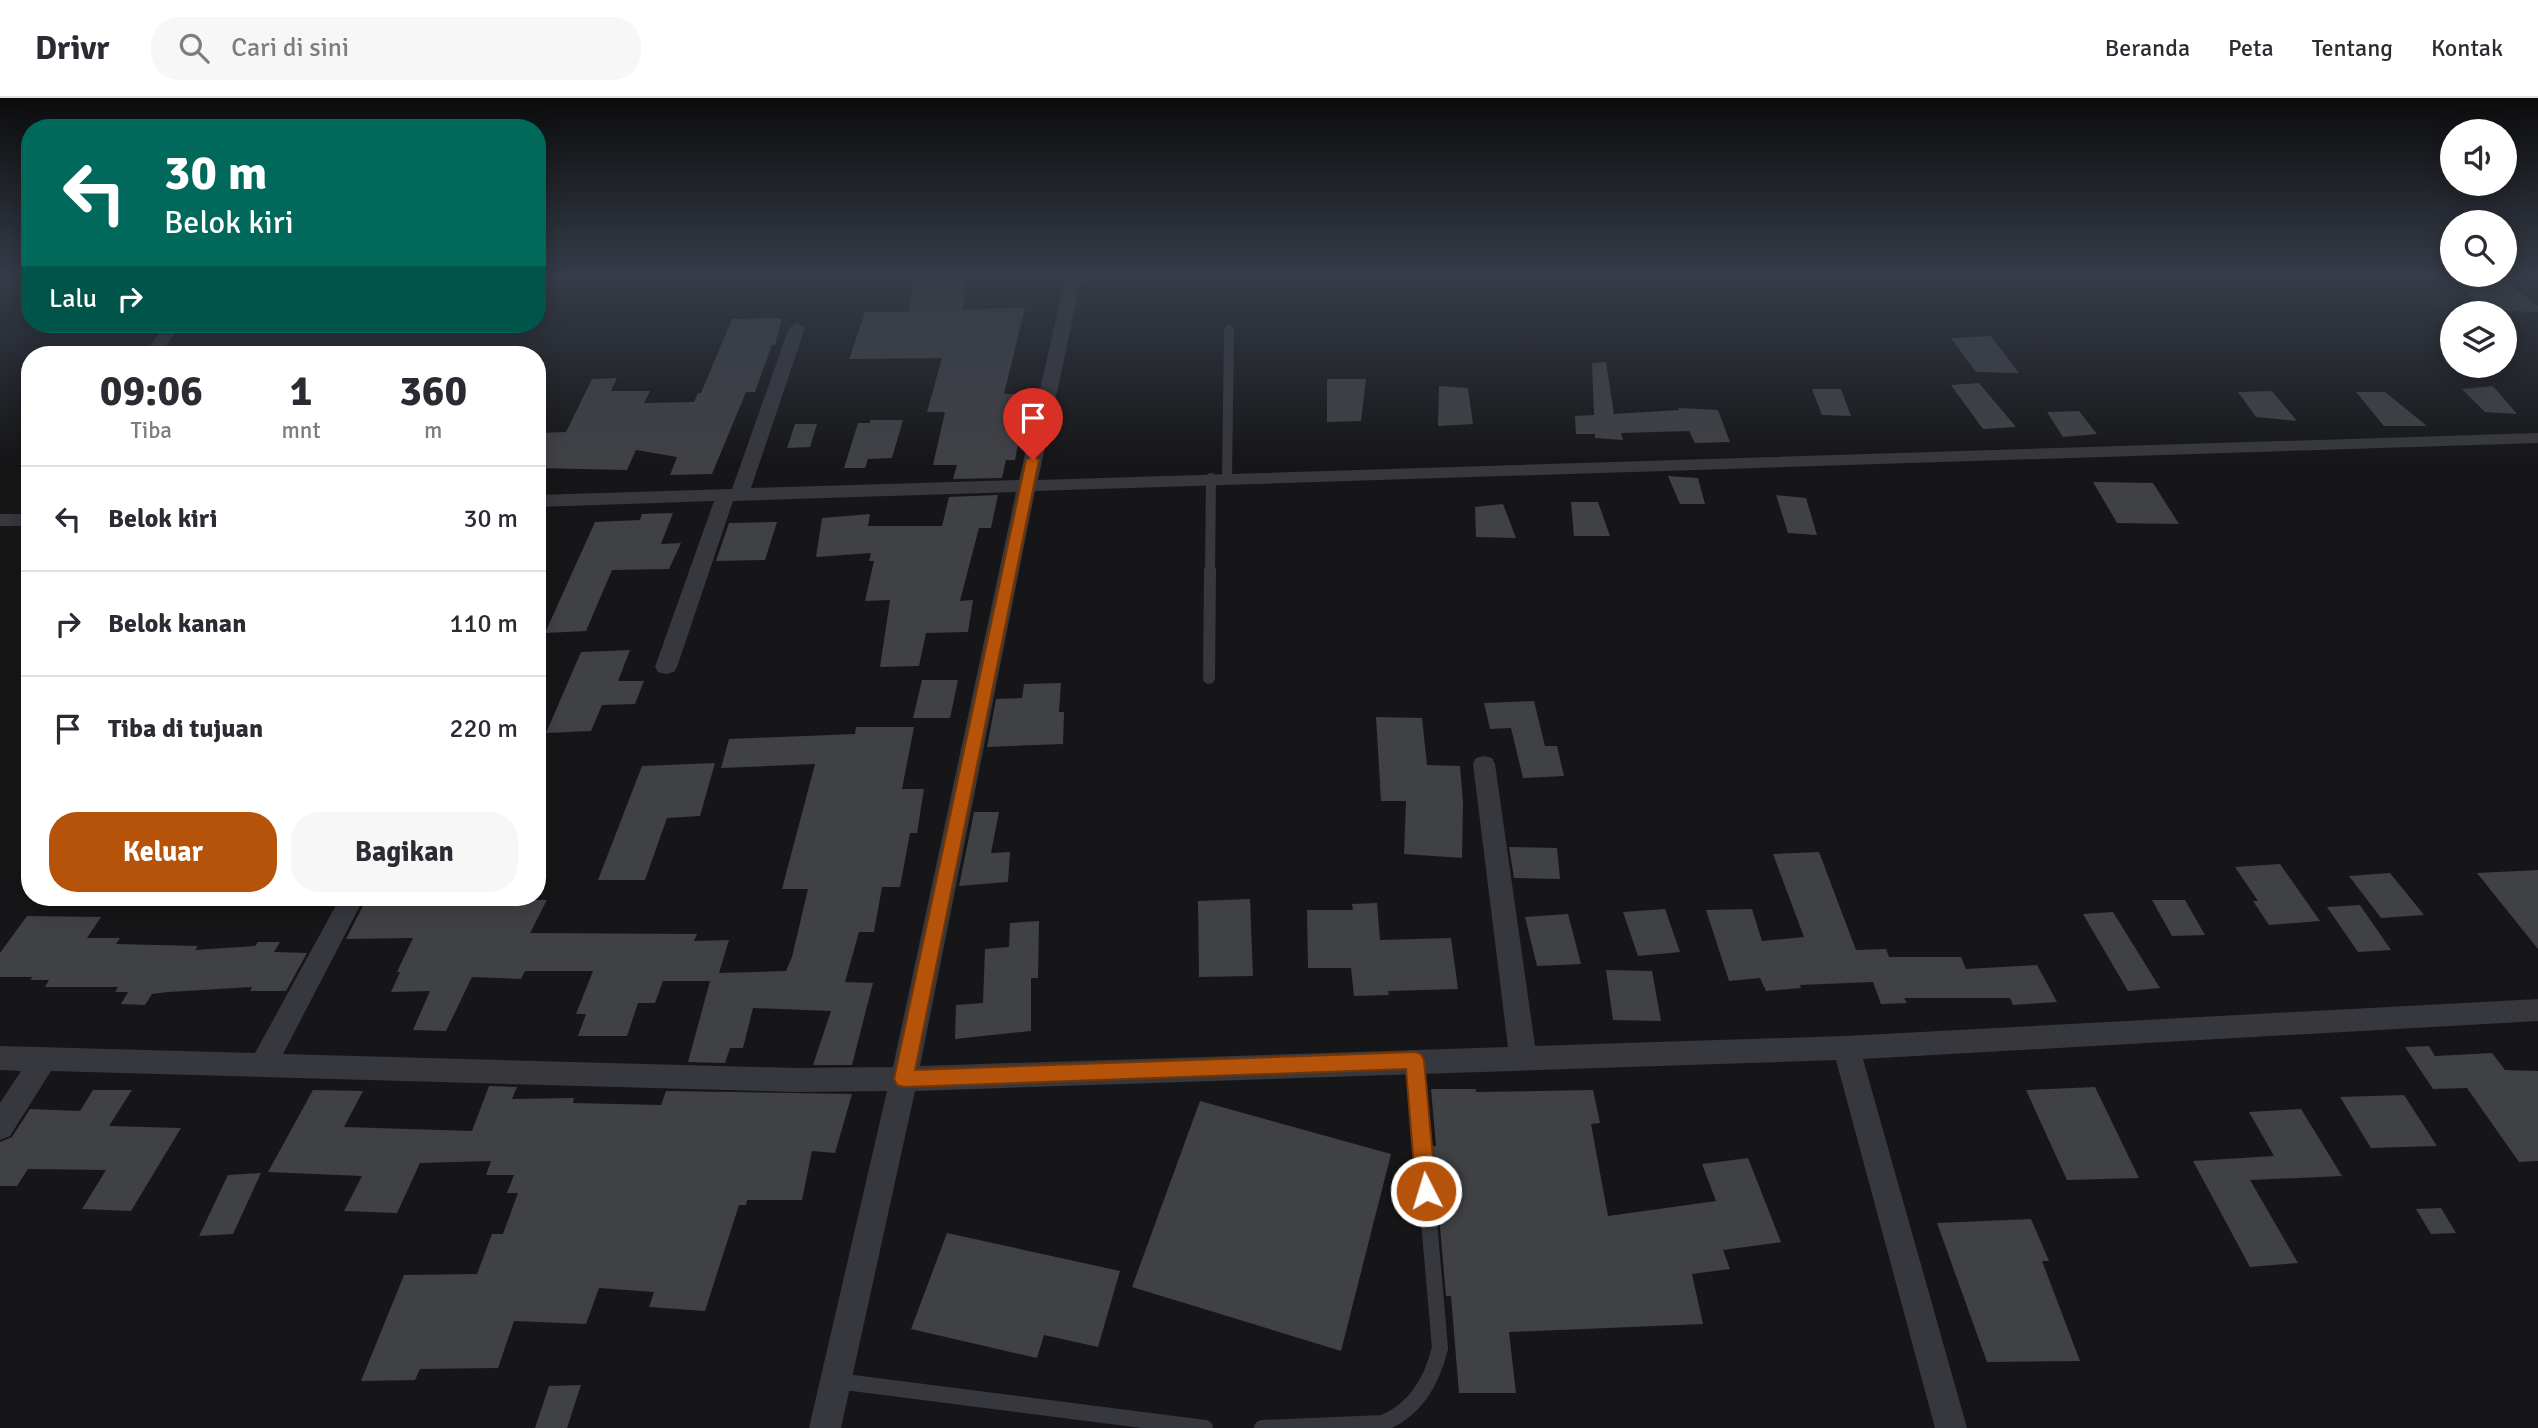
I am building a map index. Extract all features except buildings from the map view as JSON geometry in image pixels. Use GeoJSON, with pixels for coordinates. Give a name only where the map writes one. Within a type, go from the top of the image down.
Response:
{"type":"FeatureCollection","features":[{"type":"Feature","properties":{"kind":"street"},"geometry":{"type":"LineString","coordinates":[[666,667],[793,338]]}},
{"type":"Feature","properties":{"kind":"street"},"geometry":{"type":"LineString","coordinates":[[825,1428],[904,1079],[1060,338]]}},
{"type":"Feature","properties":{"kind":"street"},"geometry":{"type":"LineString","coordinates":[[546,501],[2538,438]]}},
{"type":"Feature","properties":{"kind":"street"},"geometry":{"type":"LineString","coordinates":[[0,520],[21,520]]}},
{"type":"Feature","properties":{"kind":"street"},"geometry":{"type":"LineString","coordinates":[[1484,764],[1523,1057]]}},
{"type":"Feature","properties":{"kind":"street"},"geometry":{"type":"LineString","coordinates":[[261,1066],[348,906]]}},
{"type":"Feature","properties":{"kind":"street"},"geometry":{"type":"LineString","coordinates":[[0,1058],[796,1080],[904,1079],[1415,1060],[1846,1048],[2538,1010]]}},
{"type":"Feature","properties":{"kind":"street"},"geometry":{"type":"LineString","coordinates":[[1846,1048],[1951,1428]]}},
{"type":"Feature","properties":{"kind":"street"},"geometry":{"type":"LineString","coordinates":[[0,1127],[44,1059]]}},
{"type":"Feature","properties":{"kind":"lane"},"geometry":{"type":"LineString","coordinates":[[1209,678],[1229,338]]}},
{"type":"Feature","properties":{"kind":"lane"},"geometry":{"type":"LineString","coordinates":[[1262,1428],[1325,1428],[1385,1423],[1407,1409],[1437,1368],[1440,1348],[1415,1060]]}},
{"type":"Feature","properties":{"kind":"lane"},"geometry":{"type":"LineString","coordinates":[[835,1380],[1205,1428]]}},
{"type":"Feature","properties":{"kind":"route"},"geometry":{"type":"LineString","coordinates":[[1033,460],[904,1079],[1415,1060],[1426,1191]]}}]}
